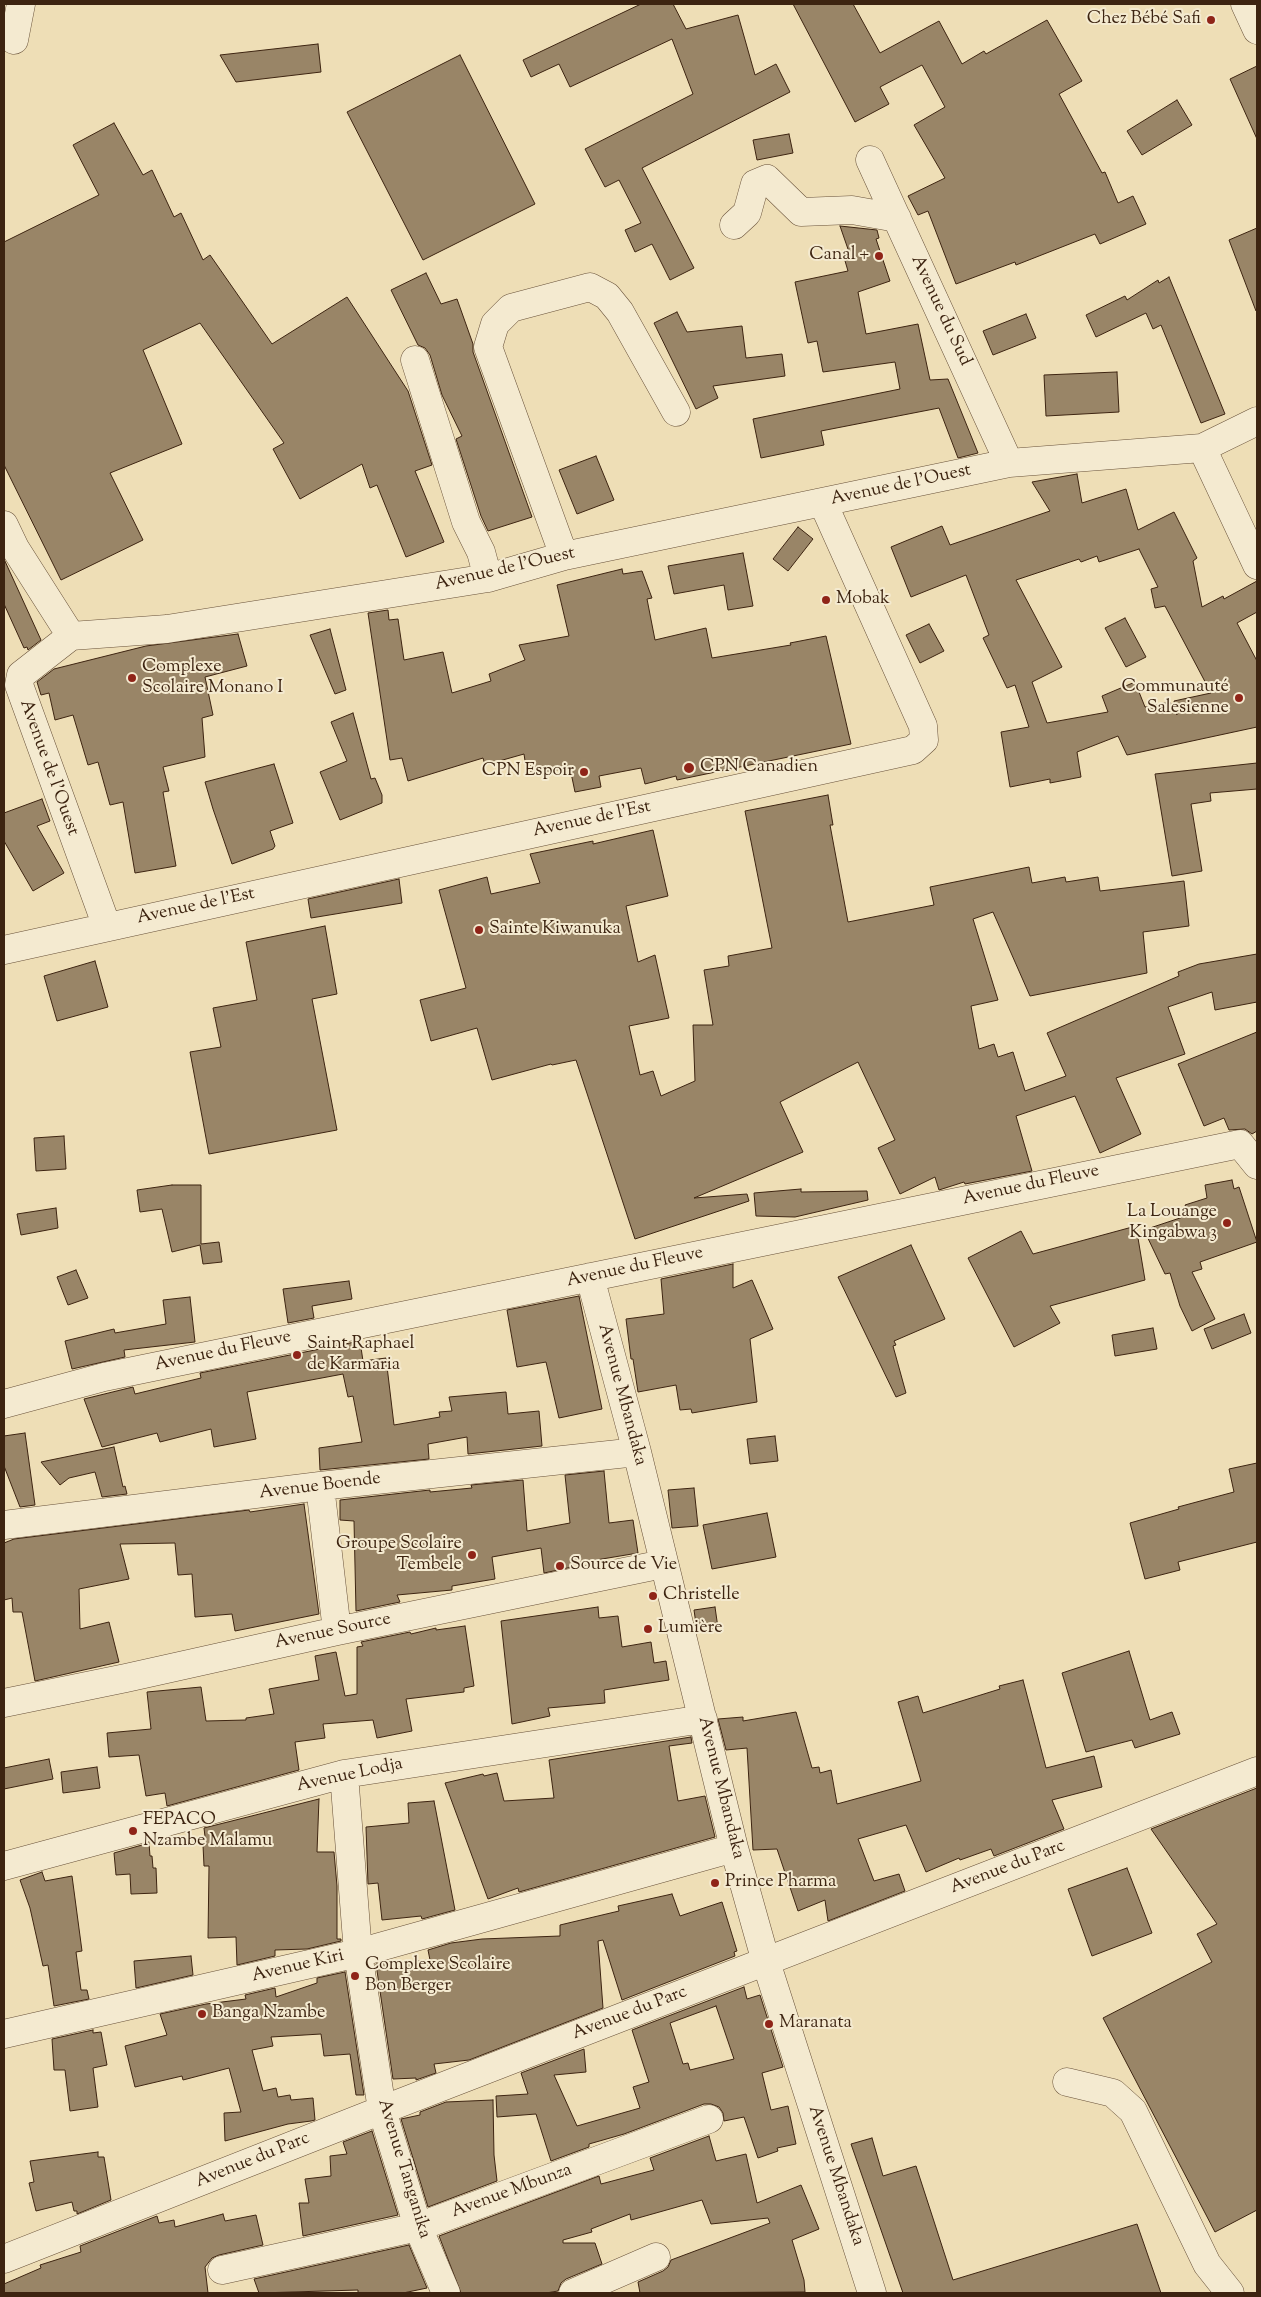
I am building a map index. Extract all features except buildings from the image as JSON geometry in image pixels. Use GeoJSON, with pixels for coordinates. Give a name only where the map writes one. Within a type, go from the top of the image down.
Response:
{"type":"FeatureCollection","features":[{"type":"Feature","properties":{"kind":"street"},"geometry":{"type":"LineString","coordinates":[[14,40],[21,4]]}},
{"type":"Feature","properties":{"kind":"street"},"geometry":{"type":"LineString","coordinates":[[1245,4],[1257,30]]}},
{"type":"Feature","properties":{"kind":"street","name":"Avenue du Sud"},"geometry":{"type":"LineString","coordinates":[[870,160],[1009,463]]}},
{"type":"Feature","properties":{"kind":"street"},"geometry":{"type":"LineString","coordinates":[[734,225],[746,213],[755,184],[767,179],[801,212],[852,210],[897,218]]}},
{"type":"Feature","properties":{"kind":"street"},"geometry":{"type":"LineString","coordinates":[[564,556],[488,348],[494,324],[511,308],[590,287],[607,296],[620,312],[676,412]]}},
{"type":"Feature","properties":{"kind":"street"},"geometry":{"type":"LineString","coordinates":[[415,360],[466,522],[481,552],[488,578]]}},
{"type":"Feature","properties":{"kind":"street","name":"Avenue de l'Ouest"},"geometry":{"type":"LineString","coordinates":[[107,927],[21,695],[19,685],[13,680],[71,636],[167,629],[488,578],[564,556],[1009,463],[1202,448],[1257,421]]}},
{"type":"Feature","properties":{"kind":"street"},"geometry":{"type":"LineString","coordinates":[[1202,448],[1257,565]]}},
{"type":"Feature","properties":{"kind":"street","name":"Avenue de l'Est"},"geometry":{"type":"LineString","coordinates":[[4,950],[913,750],[924,740],[923,726],[823,502]]}},
{"type":"Feature","properties":{"kind":"street"},"geometry":{"type":"LineString","coordinates":[[7,542],[71,636]]}},
{"type":"Feature","properties":{"kind":"street","name":"Avenue du Fleuve"},"geometry":{"type":"LineString","coordinates":[[4,1404],[104,1377],[1240,1144],[1257,1165]]}},
{"type":"Feature","properties":{"kind":"street","name":"Avenue Mbandaka"},"geometry":{"type":"LineString","coordinates":[[590,1277],[637,1452],[734,1848],[766,1962],[872,2293]]}},
{"type":"Feature","properties":{"kind":"street","name":"Avenue Boende"},"geometry":{"type":"LineString","coordinates":[[4,1525],[320,1486],[637,1452]]}},
{"type":"Feature","properties":{"kind":"street"},"geometry":{"type":"LineString","coordinates":[[320,1486],[337,1631]]}},
{"type":"Feature","properties":{"kind":"street","name":"Avenue Source"},"geometry":{"type":"LineString","coordinates":[[4,1703],[337,1631],[663,1564]]}},
{"type":"Feature","properties":{"kind":"street","name":"Avenue Lodja"},"geometry":{"type":"LineString","coordinates":[[4,1866],[344,1774],[703,1719]]}},
{"type":"Feature","properties":{"kind":"street","name":"Avenue du Parc"},"geometry":{"type":"LineString","coordinates":[[4,2259],[382,2110],[1257,1771]]}},
{"type":"Feature","properties":{"kind":"street","name":"Avenue Tanganika"},"geometry":{"type":"LineString","coordinates":[[344,1774],[358,1954],[382,2110],[418,2227],[446,2293]]}},
{"type":"Feature","properties":{"kind":"street","name":"Avenue Kiri"},"geometry":{"type":"LineString","coordinates":[[4,2034],[358,1954],[734,1848]]}},
{"type":"Feature","properties":{"kind":"street"},"geometry":{"type":"LineString","coordinates":[[1067,2082],[1113,2094],[1133,2111],[1207,2264],[1230,2293]]}},
{"type":"Feature","properties":{"kind":"street","name":"Avenue Mbunza"},"geometry":{"type":"LineString","coordinates":[[222,2270],[418,2227],[709,2119]]}},
{"type":"Feature","properties":{"kind":"street"},"geometry":{"type":"LineString","coordinates":[[573,2293],[656,2257]]}},
{"type":"Feature","properties":{"kind":"place","name":"Chez Bébé Safi"},"geometry":{"type":"Point","coordinates":[1211,20]}},
{"type":"Feature","properties":{"kind":"place","name":"Canal +"},"geometry":{"type":"Point","coordinates":[879,256]}},
{"type":"Feature","properties":{"kind":"place","name":"Mobak"},"geometry":{"type":"Point","coordinates":[826,600]}},
{"type":"Feature","properties":{"kind":"place","name":"Complexe Scolaire Monano I"},"geometry":{"type":"Point","coordinates":[132,678]}},
{"type":"Feature","properties":{"kind":"place","name":"Communauté Salesienne"},"geometry":{"type":"Point","coordinates":[1239,698]}},
{"type":"Feature","properties":{"kind":"place","name":"CPN Canadien"},"geometry":{"type":"Point","coordinates":[689,768]}},
{"type":"Feature","properties":{"kind":"place","name":"CPN Espoir"},"geometry":{"type":"Point","coordinates":[584,772]}},
{"type":"Feature","properties":{"kind":"place","name":"Sainte Kiwanuka"},"geometry":{"type":"Point","coordinates":[479,930]}},
{"type":"Feature","properties":{"kind":"place","name":"La Louange Kingabwa 3"},"geometry":{"type":"Point","coordinates":[1227,1223]}},
{"type":"Feature","properties":{"kind":"place","name":"Saint Raphael de Karmaria"},"geometry":{"type":"Point","coordinates":[297,1355]}},
{"type":"Feature","properties":{"kind":"place","name":"Groupe Scolaire Tembele"},"geometry":{"type":"Point","coordinates":[472,1555]}},
{"type":"Feature","properties":{"kind":"place","name":"Source de Vie"},"geometry":{"type":"Point","coordinates":[560,1566]}},
{"type":"Feature","properties":{"kind":"place","name":"Christelle"},"geometry":{"type":"Point","coordinates":[653,1596]}},
{"type":"Feature","properties":{"kind":"place","name":"Lumière"},"geometry":{"type":"Point","coordinates":[648,1629]}},
{"type":"Feature","properties":{"kind":"place","name":"FEPACO Nzambe Malamu"},"geometry":{"type":"Point","coordinates":[133,1831]}},
{"type":"Feature","properties":{"kind":"place","name":"Prince Pharma"},"geometry":{"type":"Point","coordinates":[715,1883]}},
{"type":"Feature","properties":{"kind":"place","name":"Complexe Scolaire Bon Berger"},"geometry":{"type":"Point","coordinates":[355,1976]}},
{"type":"Feature","properties":{"kind":"place","name":"Banga Nzambe"},"geometry":{"type":"Point","coordinates":[202,2014]}},
{"type":"Feature","properties":{"kind":"place","name":"Maranata"},"geometry":{"type":"Point","coordinates":[769,2024]}}]}
